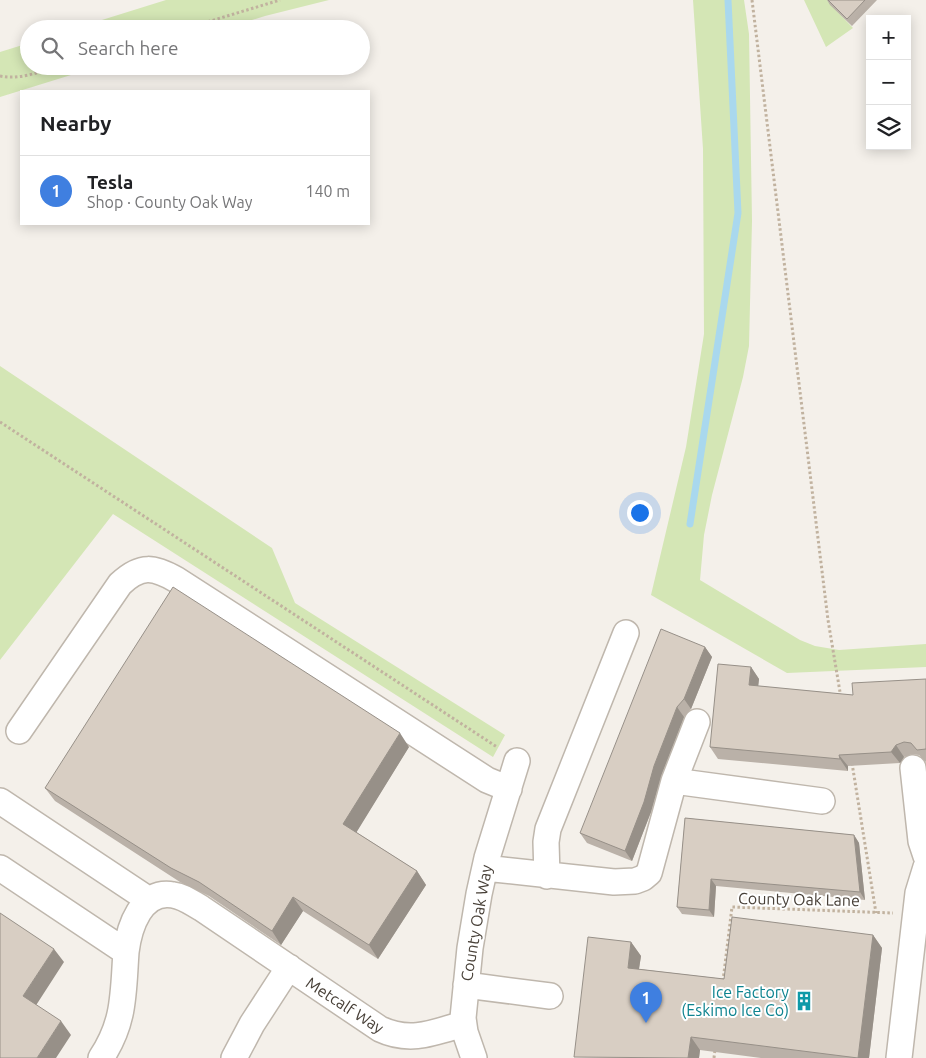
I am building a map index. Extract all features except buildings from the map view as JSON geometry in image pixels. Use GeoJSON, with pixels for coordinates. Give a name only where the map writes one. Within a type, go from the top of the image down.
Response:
{"type":"FeatureCollection","features":[{"type":"Feature","properties":{"kind":"street"},"geometry":{"type":"LineString","coordinates":[[19,731],[120,584],[132,573],[152,568],[177,580],[487,780],[509,789]]}},
{"type":"Feature","properties":{"kind":"street"},"geometry":{"type":"LineString","coordinates":[[547,876],[546,842],[548,829],[626,632]]}},
{"type":"Feature","properties":{"kind":"street"},"geometry":{"type":"LineString","coordinates":[[485,868],[547,876],[622,882],[635,881],[646,876],[652,865],[674,781],[697,722]]}},
{"type":"Feature","properties":{"kind":"street","name":"County Oak Way"},"geometry":{"type":"LineString","coordinates":[[474,1058],[463,1024],[473,924],[485,868],[517,760]]}},
{"type":"Feature","properties":{"kind":"street"},"geometry":{"type":"LineString","coordinates":[[913,768],[921,841],[926,856]]}},
{"type":"Feature","properties":{"kind":"street"},"geometry":{"type":"LineString","coordinates":[[674,781],[822,801]]}},
{"type":"Feature","properties":{"kind":"street"},"geometry":{"type":"LineString","coordinates":[[0,801],[149,900],[139,913],[131,929],[126,952],[123,997],[119,1021],[111,1041],[101,1058]]}},
{"type":"Feature","properties":{"kind":"street"},"geometry":{"type":"LineString","coordinates":[[899,1058],[919,960],[916,914],[920,885],[926,867]]}},
{"type":"Feature","properties":{"kind":"street"},"geometry":{"type":"LineString","coordinates":[[0,868],[126,952]]}},
{"type":"Feature","properties":{"kind":"street","name":"Metcalf Way"},"geometry":{"type":"LineString","coordinates":[[149,900],[161,895],[170,894],[186,899],[370,1023],[388,1033],[403,1037],[419,1036],[463,1024]]}},
{"type":"Feature","properties":{"kind":"street","name":"Metcalf Way"},"geometry":{"type":"LineString","coordinates":[[234,1058],[252,1024],[289,967]]}},
{"type":"Feature","properties":{"kind":"street"},"geometry":{"type":"LineString","coordinates":[[466,985],[550,996]]}},
{"type":"Feature","properties":{"kind":"path"},"geometry":{"type":"LineString","coordinates":[[214,20],[280,0]]}},
{"type":"Feature","properties":{"kind":"path"},"geometry":{"type":"LineString","coordinates":[[752,0],[828,620],[843,706]]}},
{"type":"Feature","properties":{"kind":"path"},"geometry":{"type":"LineString","coordinates":[[0,76],[26,75]]}},
{"type":"Feature","properties":{"kind":"path"},"geometry":{"type":"LineString","coordinates":[[0,422],[517,760]]}},
{"type":"Feature","properties":{"kind":"path"},"geometry":{"type":"LineString","coordinates":[[851,755],[876,913]]}},
{"type":"Feature","properties":{"kind":"path","name":"County Oak Lane"},"geometry":{"type":"LineString","coordinates":[[723,982],[732,906],[916,914]]}},
{"type":"Feature","properties":{"kind":"path"},"geometry":{"type":"LineString","coordinates":[[714,1058],[715,1048]]}},
{"type":"Feature","properties":{"kind":"green space"},"geometry":{"type":"Polygon","coordinates":[[[166,0],[329,0],[252,20],[102,20],[166,0]]]}},
{"type":"Feature","properties":{"kind":"green space"},"geometry":{"type":"Polygon","coordinates":[[[693,0],[744,0],[749,34],[752,221],[749,346],[743,377],[712,495],[704,535],[700,580],[800,640],[815,646],[839,650],[926,644],[926,667],[787,673],[651,595],[686,447],[704,334],[703,149],[693,0]]]}},
{"type":"Feature","properties":{"kind":"green space"},"geometry":{"type":"Polygon","coordinates":[[[804,0],[835,0],[831,5],[853,28],[826,47],[804,0]]]}},
{"type":"Feature","properties":{"kind":"green space"},"geometry":{"type":"Polygon","coordinates":[[[20,46],[20,75],[71,75],[0,97],[0,52],[20,46]]]}},
{"type":"Feature","properties":{"kind":"green space"},"geometry":{"type":"Polygon","coordinates":[[[0,366],[272,548],[295,603],[505,735],[493,757],[113,514],[0,660],[0,366]]]}},
{"type":"Feature","properties":{"kind":"waterway"},"geometry":{"type":"LineString","coordinates":[[690,524],[738,213],[728,0]]}},
{"type":"Feature","properties":{"kind":"place","name":"Ice Factory (Eskimo Ice Co)"},"geometry":{"type":"Point","coordinates":[804,1001]}},
{"type":"Feature","properties":{"kind":"place","name":"Tesla"},"geometry":{"type":"Point","coordinates":[646,1023]}}]}
